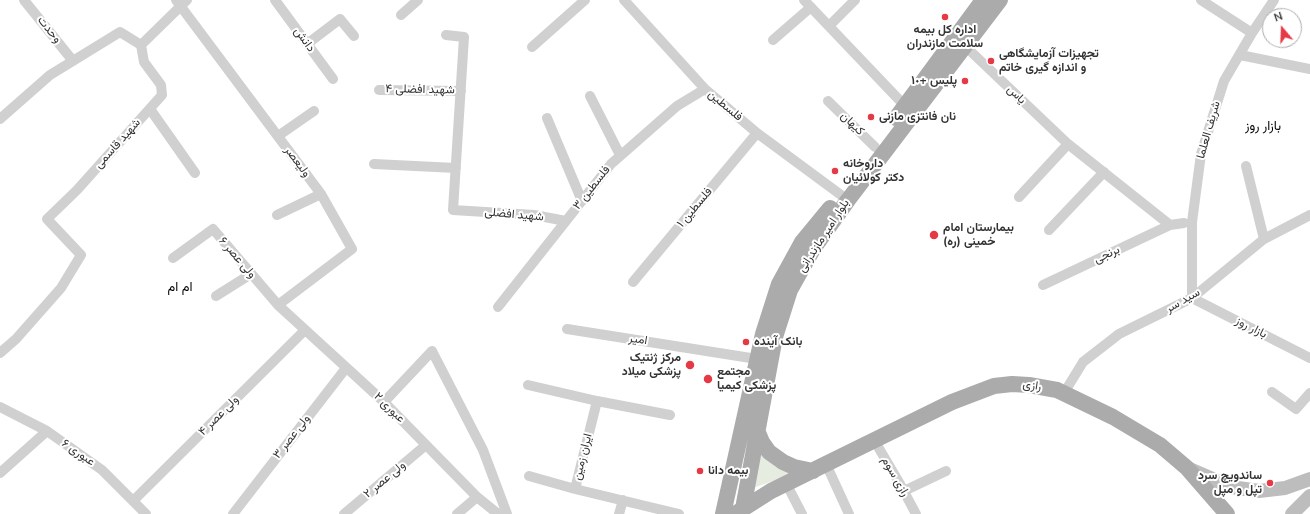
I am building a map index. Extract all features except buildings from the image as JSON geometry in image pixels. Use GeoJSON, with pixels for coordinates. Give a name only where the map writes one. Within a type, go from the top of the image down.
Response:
{"type":"FeatureCollection","features":[{"type":"Feature","properties":{"kind":"main road","name":"بلوار امیر مازندرانی"},"geometry":{"type":"LineString","coordinates":[[723,514],[757,358],[779,284],[802,242],[841,195],[983,0]]}},
{"type":"Feature","properties":{"kind":"main road","name":"بلوار امیر مازندرانی"},"geometry":{"type":"LineString","coordinates":[[740,512],[775,337],[790,290],[813,249],[848,200],[1000,0]]}},
{"type":"Feature","properties":{"kind":"main road","name":"رازی"},"geometry":{"type":"LineString","coordinates":[[740,512],[786,483],[952,402],[994,386],[1012,384],[1029,385],[1057,390],[1113,417],[1160,445],[1187,468],[1221,513]]}},
{"type":"Feature","properties":{"kind":"main road"},"geometry":{"type":"LineString","coordinates":[[757,430],[762,442],[769,452],[783,462],[794,466],[819,467]]}},
{"type":"Feature","properties":{"kind":"main road"},"geometry":{"type":"LineString","coordinates":[[1187,468],[1231,487],[1259,491],[1285,488],[1310,479]]}},
{"type":"Feature","properties":{"kind":"main road"},"geometry":{"type":"LineString","coordinates":[[1292,514],[1305,504]]}},
{"type":"Feature","properties":{"kind":"street","name":"وحدت"},"geometry":{"type":"LineString","coordinates":[[24,0],[73,61]]}},
{"type":"Feature","properties":{"kind":"street","name":"دانش"},"geometry":{"type":"LineString","coordinates":[[275,0],[333,79]]}},
{"type":"Feature","properties":{"kind":"street"},"geometry":{"type":"LineString","coordinates":[[400,14],[418,0]]}},
{"type":"Feature","properties":{"kind":"street"},"geometry":{"type":"LineString","coordinates":[[532,47],[585,0]]}},
{"type":"Feature","properties":{"kind":"street","name":"فلسطین"},"geometry":{"type":"LineString","coordinates":[[624,0],[705,89],[757,133],[841,195]]}},
{"type":"Feature","properties":{"kind":"street"},"geometry":{"type":"LineString","coordinates":[[829,26],[855,0]]}},
{"type":"Feature","properties":{"kind":"street"},"geometry":{"type":"LineString","coordinates":[[1201,0],[1252,32]]}},
{"type":"Feature","properties":{"kind":"street","name":"شریف العلما"},"geometry":{"type":"LineString","coordinates":[[1192,298],[1192,222],[1201,154],[1224,81],[1252,32],[1274,0]]}},
{"type":"Feature","properties":{"kind":"street"},"geometry":{"type":"LineString","coordinates":[[0,118],[50,75],[120,32],[141,45],[181,2]]}},
{"type":"Feature","properties":{"kind":"street","name":"ولیعصر"},"geometry":{"type":"LineString","coordinates":[[181,2],[321,194],[352,249],[278,305]]}},
{"type":"Feature","properties":{"kind":"street"},"geometry":{"type":"LineString","coordinates":[[773,40],[808,4],[905,106]]}},
{"type":"Feature","properties":{"kind":"street"},"geometry":{"type":"LineString","coordinates":[[307,44],[340,19],[354,36]]}},
{"type":"Feature","properties":{"kind":"street"},"geometry":{"type":"LineString","coordinates":[[374,164],[456,168],[464,37],[446,35]]}},
{"type":"Feature","properties":{"kind":"street","name":"شهید قاسمی"},"geometry":{"type":"LineString","coordinates":[[0,353],[16,339],[61,288],[82,255],[47,219],[77,190],[162,95],[161,85],[144,62],[141,45]]}},
{"type":"Feature","properties":{"kind":"street","name":"یاس"},"geometry":{"type":"LineString","coordinates":[[965,46],[1068,144],[1170,224]]}},
{"type":"Feature","properties":{"kind":"street"},"geometry":{"type":"LineString","coordinates":[[1240,55],[1310,69]]}},
{"type":"Feature","properties":{"kind":"street","name":"فلسطین ۳"},"geometry":{"type":"LineString","coordinates":[[498,307],[611,164],[678,106],[705,89]]}},
{"type":"Feature","properties":{"kind":"street","name":"شهید افضلی ۴"},"geometry":{"type":"LineString","coordinates":[[379,90],[461,91]]}},
{"type":"Feature","properties":{"kind":"street"},"geometry":{"type":"LineString","coordinates":[[590,96],[620,155]]}},
{"type":"Feature","properties":{"kind":"street","name":"کیهان"},"geometry":{"type":"LineString","coordinates":[[828,101],[876,147]]}},
{"type":"Feature","properties":{"kind":"street"},"geometry":{"type":"LineString","coordinates":[[150,109],[195,173]]}},
{"type":"Feature","properties":{"kind":"street"},"geometry":{"type":"LineString","coordinates":[[278,136],[314,111]]}},
{"type":"Feature","properties":{"kind":"street"},"geometry":{"type":"LineString","coordinates":[[547,118],[582,201]]}},
{"type":"Feature","properties":{"kind":"street","name":"فلسطین ۱"},"geometry":{"type":"LineString","coordinates":[[633,282],[757,133]]}},
{"type":"Feature","properties":{"kind":"street"},"geometry":{"type":"LineString","coordinates":[[1019,197],[1068,144]]}},
{"type":"Feature","properties":{"kind":"street"},"geometry":{"type":"LineString","coordinates":[[1246,166],[1264,239]]}},
{"type":"Feature","properties":{"kind":"street","name":"شهید افضلی"},"geometry":{"type":"LineString","coordinates":[[456,168],[454,210],[534,215],[566,221]]}},
{"type":"Feature","properties":{"kind":"street"},"geometry":{"type":"LineString","coordinates":[[1049,230],[1104,172]]}},
{"type":"Feature","properties":{"kind":"street"},"geometry":{"type":"LineString","coordinates":[[277,214],[321,194]]}},
{"type":"Feature","properties":{"kind":"street","name":"سید سر"},"geometry":{"type":"LineString","coordinates":[[1064,393],[1083,362],[1119,334],[1192,298],[1264,239],[1310,215]]}},
{"type":"Feature","properties":{"kind":"street"},"geometry":{"type":"LineString","coordinates":[[1170,224],[1184,224]]}},
{"type":"Feature","properties":{"kind":"street","name":"برنجی"},"geometry":{"type":"LineString","coordinates":[[1043,285],[1170,224]]}},
{"type":"Feature","properties":{"kind":"street","name":"ولی عصر ۶"},"geometry":{"type":"LineString","coordinates":[[173,258],[213,230],[278,305]]}},
{"type":"Feature","properties":{"kind":"street"},"geometry":{"type":"LineString","coordinates":[[216,296],[251,274]]}},
{"type":"Feature","properties":{"kind":"street","name":"بازار روز"},"geometry":{"type":"LineString","coordinates":[[1192,298],[1310,358]]}},
{"type":"Feature","properties":{"kind":"street","name":"عبوری ۲"},"geometry":{"type":"LineString","coordinates":[[278,305],[384,402],[477,497],[498,514]]}},
{"type":"Feature","properties":{"kind":"street","name":"امیر"},"geometry":{"type":"LineString","coordinates":[[567,328],[757,358]]}},
{"type":"Feature","properties":{"kind":"street","name":"ولی عصر ۴"},"geometry":{"type":"LineString","coordinates":[[134,501],[305,330]]}},
{"type":"Feature","properties":{"kind":"street"},"geometry":{"type":"LineString","coordinates":[[384,402],[432,351],[483,450],[507,514]]}},
{"type":"Feature","properties":{"kind":"street","name":"ولی عصر ۳"},"geometry":{"type":"LineString","coordinates":[[236,510],[346,368]]}},
{"type":"Feature","properties":{"kind":"street"},"geometry":{"type":"LineString","coordinates":[[528,385],[597,401],[670,415]]}},
{"type":"Feature","properties":{"kind":"street"},"geometry":{"type":"LineString","coordinates":[[1272,392],[1296,409],[1310,393]]}},
{"type":"Feature","properties":{"kind":"street","name":"ایران زمین"},"geometry":{"type":"LineString","coordinates":[[597,401],[575,489],[679,514]]}},
{"type":"Feature","properties":{"kind":"street","name":"عبوری ۶"},"geometry":{"type":"LineString","coordinates":[[0,407],[47,431],[102,470],[146,514]]}},
{"type":"Feature","properties":{"kind":"street"},"geometry":{"type":"LineString","coordinates":[[0,473],[47,431]]}},
{"type":"Feature","properties":{"kind":"street","name":"رازی سوم"},"geometry":{"type":"LineString","coordinates":[[874,440],[916,514]]}},
{"type":"Feature","properties":{"kind":"street","name":"ولی عصر ۲"},"geometry":{"type":"LineString","coordinates":[[344,514],[426,445]]}},
{"type":"Feature","properties":{"kind":"street"},"geometry":{"type":"LineString","coordinates":[[819,467],[849,514]]}},
{"type":"Feature","properties":{"kind":"street"},"geometry":{"type":"LineString","coordinates":[[904,491],[946,471]]}},
{"type":"Feature","properties":{"kind":"street"},"geometry":{"type":"LineString","coordinates":[[529,476],[575,489]]}},
{"type":"Feature","properties":{"kind":"street"},"geometry":{"type":"LineString","coordinates":[[786,483],[802,514]]}},
{"type":"Feature","properties":{"kind":"street"},"geometry":{"type":"LineString","coordinates":[[457,514],[477,497]]}},
{"type":"Feature","properties":{"kind":"street"},"geometry":{"type":"LineString","coordinates":[[619,514],[623,500]]}},
{"type":"Feature","properties":{"kind":"shaded area"},"geometry":{"type":"Polygon","coordinates":[[[758,446],[799,472],[750,489],[758,446]]]}},
{"type":"Feature","properties":{"kind":"place","name":"اداره کل بیمه سلامت مازندران"},"geometry":{"type":"Point","coordinates":[945,17]}},
{"type":"Feature","properties":{"kind":"place","name":"تجهیزات آزمایشگاهی و اندازه گیری خاتم"},"geometry":{"type":"Point","coordinates":[991,61]}},
{"type":"Feature","properties":{"kind":"place","name":"پلیس +١٠"},"geometry":{"type":"Point","coordinates":[965,81]}},
{"type":"Feature","properties":{"kind":"place","name":"نان فانتزی مازنی"},"geometry":{"type":"Point","coordinates":[871,117]}},
{"type":"Feature","properties":{"kind":"place","name":"داروخانه دکتر کولائیان"},"geometry":{"type":"Point","coordinates":[835,171]}},
{"type":"Feature","properties":{"kind":"place","name":"بیمارستان امام خمینی (ره)"},"geometry":{"type":"Point","coordinates":[934,235]}},
{"type":"Feature","properties":{"kind":"place","name":"بانک آینده"},"geometry":{"type":"Point","coordinates":[746,342]}},
{"type":"Feature","properties":{"kind":"place","name":"مرکز ژنتیک پزشکی میلاد"},"geometry":{"type":"Point","coordinates":[690,365]}},
{"type":"Feature","properties":{"kind":"place","name":"مجتمع پزشکی کیمیا"},"geometry":{"type":"Point","coordinates":[708,379]}},
{"type":"Feature","properties":{"kind":"place","name":"بیمه دانا"},"geometry":{"type":"Point","coordinates":[700,471]}},
{"type":"Feature","properties":{"kind":"place","name":"ساندویچ سرد تپل و مپل"},"geometry":{"type":"Point","coordinates":[1270,483]}},
{"type":"Feature","properties":{"kind":"district","name":"بازار روز"},"geometry":{"type":"Point","coordinates":[1263,127]}},
{"type":"Feature","properties":{"kind":"district","name":"ام ام"},"geometry":{"type":"Point","coordinates":[180,288]}}]}
